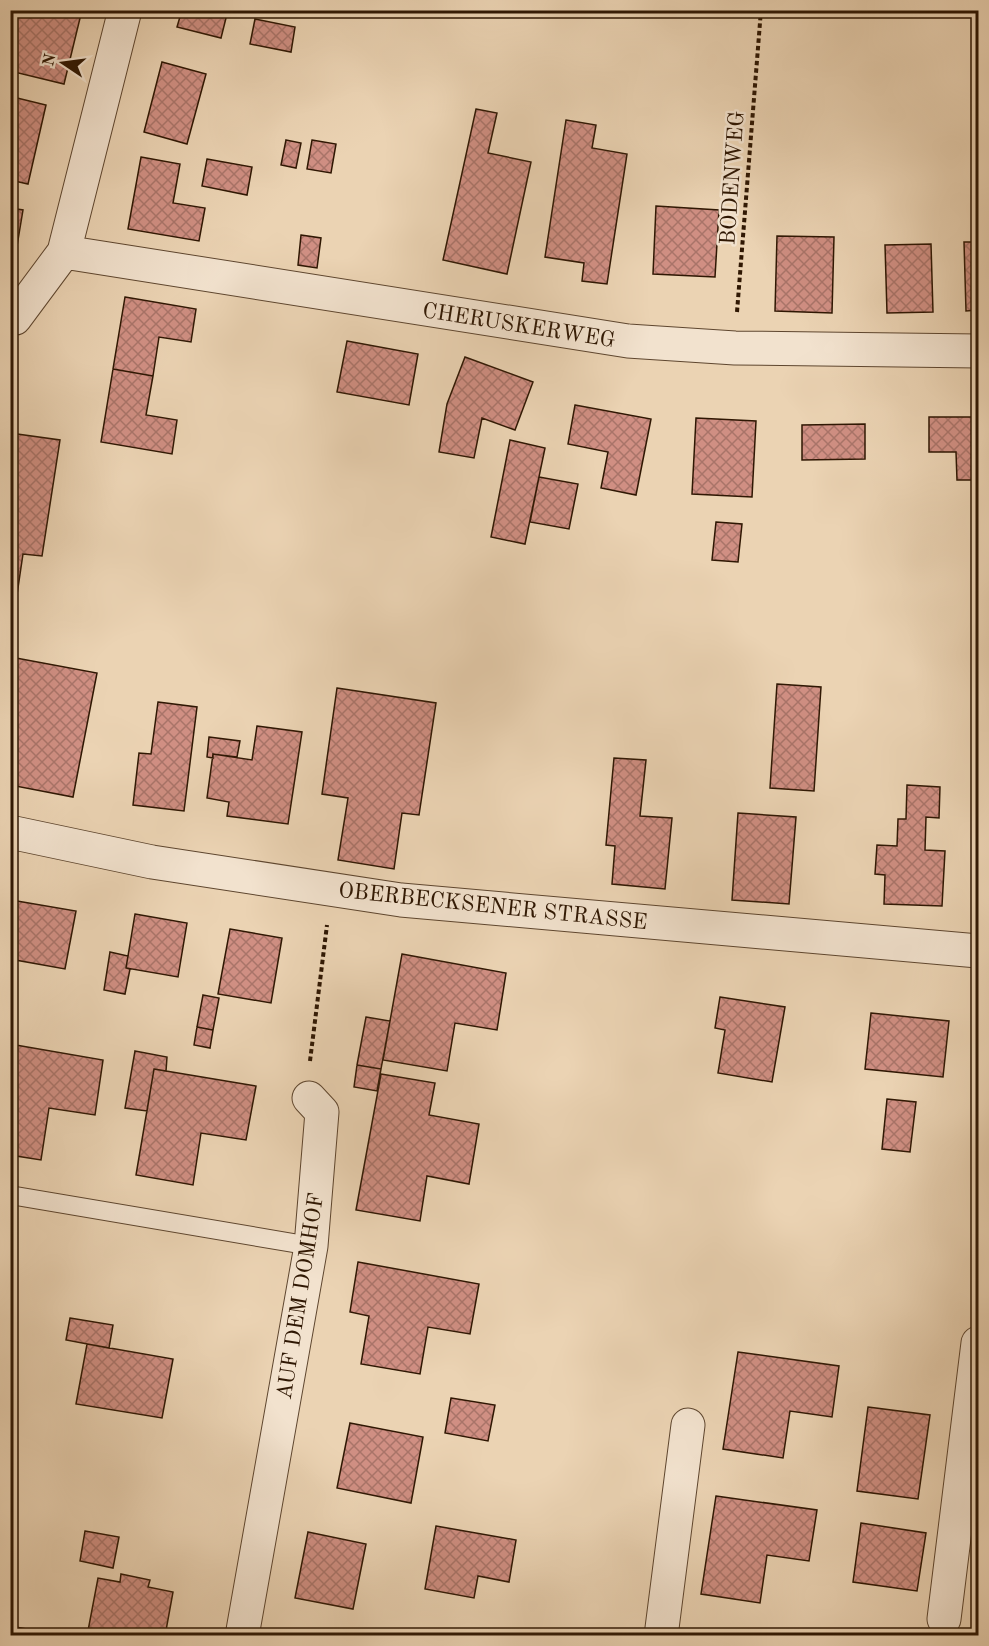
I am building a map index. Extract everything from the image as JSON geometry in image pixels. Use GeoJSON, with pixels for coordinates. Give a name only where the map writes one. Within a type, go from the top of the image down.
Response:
{"type":"FeatureCollection","features":[{"type":"Feature","properties":{"kind":"street"},"geometry":{"type":"LineString","coordinates":[[10,317],[15,318],[64,252],[125,10]]}},
{"type":"Feature","properties":{"kind":"street","name":"CHERUSKERWEG"},"geometry":{"type":"LineString","coordinates":[[64,252],[628,341],[735,348],[978,351]]}},
{"type":"Feature","properties":{"kind":"street","name":"OBERBECKSENER STRASSE"},"geometry":{"type":"LineString","coordinates":[[10,832],[152,862],[401,900],[978,951]]}},
{"type":"Feature","properties":{"kind":"street","name":"AUF DEM DOMHOF"},"geometry":{"type":"LineString","coordinates":[[242,1635],[311,1246],[322,1112],[309,1098]]}},
{"type":"Feature","properties":{"kind":"street"},"geometry":{"type":"LineString","coordinates":[[944,1619],[978,1343]]}},
{"type":"Feature","properties":{"kind":"street"},"geometry":{"type":"LineString","coordinates":[[661,1635],[688,1425]]}},
{"type":"Feature","properties":{"kind":"lane"},"geometry":{"type":"LineString","coordinates":[[10,1195],[311,1246]]}},
{"type":"Feature","properties":{"kind":"path","name":"BODENWEG"},"geometry":{"type":"LineString","coordinates":[[735,348],[761,10]]}},
{"type":"Feature","properties":{"kind":"path"},"geometry":{"type":"LineString","coordinates":[[309,1098],[309,1065],[328,919],[335,890]]}},
{"type":"Feature","properties":{"kind":"building"},"geometry":{"type":"Polygon","coordinates":[[[10,10],[82,10],[64,84],[10,71],[10,10]]]}},
{"type":"Feature","properties":{"kind":"building"},"geometry":{"type":"Polygon","coordinates":[[[182,10],[228,10],[221,38],[177,27],[182,10]]]}},
{"type":"Feature","properties":{"kind":"building"},"geometry":{"type":"Polygon","coordinates":[[[255,19],[295,27],[291,52],[250,44],[255,19]]]}},
{"type":"Feature","properties":{"kind":"building"},"geometry":{"type":"Polygon","coordinates":[[[162,62],[206,74],[187,144],[144,132],[162,62]]]}},
{"type":"Feature","properties":{"kind":"building"},"geometry":{"type":"Polygon","coordinates":[[[13,97],[46,105],[28,184],[10,180],[10,110],[13,97]]]}},
{"type":"Feature","properties":{"kind":"building"},"geometry":{"type":"Polygon","coordinates":[[[476,109],[497,113],[488,153],[531,162],[507,274],[443,260],[476,109]]]}},
{"type":"Feature","properties":{"kind":"building"},"geometry":{"type":"Polygon","coordinates":[[[566,120],[596,125],[592,148],[627,154],[607,284],[582,281],[584,263],[545,257],[566,120]]]}},
{"type":"Feature","properties":{"kind":"building"},"geometry":{"type":"Polygon","coordinates":[[[286,140],[301,143],[296,168],[281,165],[286,140]]]}},
{"type":"Feature","properties":{"kind":"building"},"geometry":{"type":"Polygon","coordinates":[[[312,140],[336,144],[331,173],[307,169],[312,140]]]}},
{"type":"Feature","properties":{"kind":"building"},"geometry":{"type":"Polygon","coordinates":[[[141,157],[180,164],[173,203],[205,208],[199,241],[128,229],[141,157]]]}},
{"type":"Feature","properties":{"kind":"building"},"geometry":{"type":"Polygon","coordinates":[[[207,159],[252,167],[247,195],[202,186],[207,159]]]}},
{"type":"Feature","properties":{"kind":"building"},"geometry":{"type":"Polygon","coordinates":[[[656,206],[719,210],[715,277],[653,274],[656,206]]]}},
{"type":"Feature","properties":{"kind":"building"},"geometry":{"type":"Polygon","coordinates":[[[10,208],[23,210],[14,264],[10,264],[10,208]]]}},
{"type":"Feature","properties":{"kind":"building"},"geometry":{"type":"Polygon","coordinates":[[[301,235],[321,238],[317,268],[298,265],[301,235]]]}},
{"type":"Feature","properties":{"kind":"building"},"geometry":{"type":"Polygon","coordinates":[[[777,236],[834,237],[832,313],[775,311],[777,236]]]}},
{"type":"Feature","properties":{"kind":"building"},"geometry":{"type":"Polygon","coordinates":[[[964,242],[978,242],[978,310],[966,311],[964,242]]]}},
{"type":"Feature","properties":{"kind":"building"},"geometry":{"type":"Polygon","coordinates":[[[931,244],[933,312],[887,313],[885,245],[931,244]]]}},
{"type":"Feature","properties":{"kind":"building"},"geometry":{"type":"Polygon","coordinates":[[[125,297],[196,309],[191,342],[159,337],[153,376],[113,369],[125,297]]]}},
{"type":"Feature","properties":{"kind":"building"},"geometry":{"type":"Polygon","coordinates":[[[347,341],[418,354],[409,405],[337,392],[347,341]]]}},
{"type":"Feature","properties":{"kind":"building"},"geometry":{"type":"Polygon","coordinates":[[[465,357],[533,382],[515,430],[482,418],[474,458],[439,452],[447,404],[465,357]]]}},
{"type":"Feature","properties":{"kind":"building"},"geometry":{"type":"Polygon","coordinates":[[[113,369],[153,376],[146,415],[177,420],[172,454],[101,442],[113,369]]]}},
{"type":"Feature","properties":{"kind":"building"},"geometry":{"type":"Polygon","coordinates":[[[575,405],[651,419],[636,495],[601,488],[608,452],[568,444],[575,405]]]}},
{"type":"Feature","properties":{"kind":"building"},"geometry":{"type":"Polygon","coordinates":[[[929,417],[978,417],[978,480],[957,480],[956,452],[929,452],[929,417]]]}},
{"type":"Feature","properties":{"kind":"building"},"geometry":{"type":"Polygon","coordinates":[[[696,418],[756,421],[752,497],[692,494],[696,418]]]}},
{"type":"Feature","properties":{"kind":"building"},"geometry":{"type":"Polygon","coordinates":[[[865,424],[865,459],[802,460],[802,425],[865,424]]]}},
{"type":"Feature","properties":{"kind":"building"},"geometry":{"type":"Polygon","coordinates":[[[10,433],[60,440],[42,556],[23,554],[10,642],[10,433]]]}},
{"type":"Feature","properties":{"kind":"building"},"geometry":{"type":"Polygon","coordinates":[[[510,440],[545,448],[525,544],[491,537],[510,440]]]}},
{"type":"Feature","properties":{"kind":"building"},"geometry":{"type":"Polygon","coordinates":[[[539,477],[578,484],[569,529],[530,522],[539,477]]]}},
{"type":"Feature","properties":{"kind":"building"},"geometry":{"type":"Polygon","coordinates":[[[716,522],[742,524],[738,562],[712,560],[716,522]]]}},
{"type":"Feature","properties":{"kind":"building"},"geometry":{"type":"Polygon","coordinates":[[[16,658],[97,673],[73,797],[10,785],[10,689],[16,658]]]}},
{"type":"Feature","properties":{"kind":"building"},"geometry":{"type":"Polygon","coordinates":[[[777,684],[821,687],[814,791],[770,788],[777,684]]]}},
{"type":"Feature","properties":{"kind":"building"},"geometry":{"type":"Polygon","coordinates":[[[337,688],[436,703],[419,815],[402,813],[394,869],[338,860],[348,798],[322,794],[337,688]]]}},
{"type":"Feature","properties":{"kind":"building"},"geometry":{"type":"Polygon","coordinates":[[[158,702],[197,707],[184,811],[133,805],[139,753],[151,754],[158,702]]]}},
{"type":"Feature","properties":{"kind":"building"},"geometry":{"type":"Polygon","coordinates":[[[257,726],[302,732],[288,824],[227,816],[229,802],[207,798],[213,754],[252,760],[257,726]]]}},
{"type":"Feature","properties":{"kind":"building"},"geometry":{"type":"Polygon","coordinates":[[[209,737],[240,741],[237,757],[213,754],[213,758],[207,757],[209,737]]]}},
{"type":"Feature","properties":{"kind":"building"},"geometry":{"type":"Polygon","coordinates":[[[614,758],[646,760],[640,816],[672,818],[665,889],[612,884],[615,846],[606,845],[614,758]]]}},
{"type":"Feature","properties":{"kind":"building"},"geometry":{"type":"Polygon","coordinates":[[[907,785],[940,787],[939,818],[926,817],[925,850],[945,851],[942,906],[884,904],[885,875],[875,874],[877,845],[897,846],[898,819],[906,819],[907,785]]]}},
{"type":"Feature","properties":{"kind":"building"},"geometry":{"type":"Polygon","coordinates":[[[738,813],[796,817],[789,904],[732,900],[738,813]]]}},
{"type":"Feature","properties":{"kind":"building"},"geometry":{"type":"Polygon","coordinates":[[[17,901],[76,911],[65,969],[10,959],[10,936],[17,901]]]}},
{"type":"Feature","properties":{"kind":"building"},"geometry":{"type":"Polygon","coordinates":[[[10,904],[16,905],[10,936],[10,904]]]}},
{"type":"Feature","properties":{"kind":"building"},"geometry":{"type":"Polygon","coordinates":[[[135,914],[187,923],[178,977],[126,968],[135,914]]]}},
{"type":"Feature","properties":{"kind":"building"},"geometry":{"type":"Polygon","coordinates":[[[230,929],[282,938],[271,1003],[218,994],[230,929]]]}},
{"type":"Feature","properties":{"kind":"building"},"geometry":{"type":"Polygon","coordinates":[[[110,952],[128,956],[126,968],[130,969],[125,994],[104,990],[110,952]]]}},
{"type":"Feature","properties":{"kind":"building"},"geometry":{"type":"Polygon","coordinates":[[[402,954],[506,973],[497,1030],[455,1023],[447,1071],[383,1060],[402,954]]]}},
{"type":"Feature","properties":{"kind":"building"},"geometry":{"type":"Polygon","coordinates":[[[203,995],[219,998],[213,1030],[197,1027],[203,995]]]}},
{"type":"Feature","properties":{"kind":"building"},"geometry":{"type":"Polygon","coordinates":[[[720,997],[785,1007],[772,1082],[718,1073],[725,1030],[715,1028],[720,997]]]}},
{"type":"Feature","properties":{"kind":"building"},"geometry":{"type":"Polygon","coordinates":[[[871,1013],[949,1021],[943,1077],[865,1069],[871,1013]]]}},
{"type":"Feature","properties":{"kind":"building"},"geometry":{"type":"Polygon","coordinates":[[[366,1017],[390,1021],[381,1069],[357,1065],[366,1017]]]}},
{"type":"Feature","properties":{"kind":"building"},"geometry":{"type":"Polygon","coordinates":[[[197,1027],[213,1030],[210,1048],[194,1045],[197,1027]]]}},
{"type":"Feature","properties":{"kind":"building"},"geometry":{"type":"Polygon","coordinates":[[[10,1044],[103,1060],[95,1115],[49,1108],[41,1160],[10,1155],[10,1044]]]}},
{"type":"Feature","properties":{"kind":"building"},"geometry":{"type":"Polygon","coordinates":[[[135,1051],[167,1057],[166,1071],[154,1069],[147,1111],[125,1108],[135,1051]]]}},
{"type":"Feature","properties":{"kind":"building"},"geometry":{"type":"Polygon","coordinates":[[[357,1065],[381,1069],[377,1091],[354,1087],[357,1065]]]}},
{"type":"Feature","properties":{"kind":"building"},"geometry":{"type":"Polygon","coordinates":[[[154,1069],[256,1086],[246,1140],[201,1133],[193,1185],[136,1175],[154,1069]]]}},
{"type":"Feature","properties":{"kind":"building"},"geometry":{"type":"Polygon","coordinates":[[[381,1074],[435,1083],[429,1115],[479,1124],[469,1184],[427,1176],[420,1221],[356,1210],[381,1074]]]}},
{"type":"Feature","properties":{"kind":"building"},"geometry":{"type":"Polygon","coordinates":[[[887,1099],[916,1102],[910,1152],[882,1149],[887,1099]]]}},
{"type":"Feature","properties":{"kind":"building"},"geometry":{"type":"Polygon","coordinates":[[[358,1262],[479,1284],[470,1334],[428,1327],[420,1374],[361,1364],[369,1316],[350,1312],[358,1262]]]}},
{"type":"Feature","properties":{"kind":"building"},"geometry":{"type":"Polygon","coordinates":[[[70,1318],[113,1325],[109,1348],[66,1340],[70,1318]]]}},
{"type":"Feature","properties":{"kind":"building"},"geometry":{"type":"Polygon","coordinates":[[[87,1344],[173,1359],[162,1418],[76,1404],[87,1344]]]}},
{"type":"Feature","properties":{"kind":"building"},"geometry":{"type":"Polygon","coordinates":[[[738,1352],[839,1366],[832,1417],[790,1411],[783,1458],[723,1449],[738,1352]]]}},
{"type":"Feature","properties":{"kind":"building"},"geometry":{"type":"Polygon","coordinates":[[[451,1398],[495,1405],[488,1441],[445,1433],[451,1398]]]}},
{"type":"Feature","properties":{"kind":"building"},"geometry":{"type":"Polygon","coordinates":[[[868,1407],[930,1415],[918,1499],[857,1491],[868,1407]]]}},
{"type":"Feature","properties":{"kind":"building"},"geometry":{"type":"Polygon","coordinates":[[[350,1423],[423,1437],[411,1503],[337,1488],[350,1423]]]}},
{"type":"Feature","properties":{"kind":"building"},"geometry":{"type":"Polygon","coordinates":[[[716,1496],[817,1510],[809,1561],[767,1555],[760,1603],[701,1594],[716,1496]]]}},
{"type":"Feature","properties":{"kind":"building"},"geometry":{"type":"Polygon","coordinates":[[[861,1523],[926,1533],[917,1591],[853,1582],[861,1523]]]}},
{"type":"Feature","properties":{"kind":"building"},"geometry":{"type":"Polygon","coordinates":[[[436,1526],[516,1540],[509,1582],[478,1576],[474,1598],[425,1589],[436,1526]]]}},
{"type":"Feature","properties":{"kind":"building"},"geometry":{"type":"Polygon","coordinates":[[[85,1531],[119,1537],[113,1568],[80,1561],[85,1531]]]}},
{"type":"Feature","properties":{"kind":"building"},"geometry":{"type":"Polygon","coordinates":[[[308,1532],[366,1544],[353,1609],[295,1598],[308,1532]]]}},
{"type":"Feature","properties":{"kind":"building"},"geometry":{"type":"Polygon","coordinates":[[[121,1574],[150,1580],[148,1587],[173,1592],[165,1636],[87,1636],[98,1578],[120,1582],[121,1574]]]}},
{"type":"Feature","properties":{"kind":"building"},"geometry":{"type":"Polygon","coordinates":[[[10,1626],[44,1632],[43,1636],[10,1636],[10,1626]]]}},
{"type":"Feature","properties":{"kind":"building"},"geometry":{"type":"Polygon","coordinates":[[[299,1630],[327,1634],[327,1636],[298,1636],[299,1630]]]}}]}
